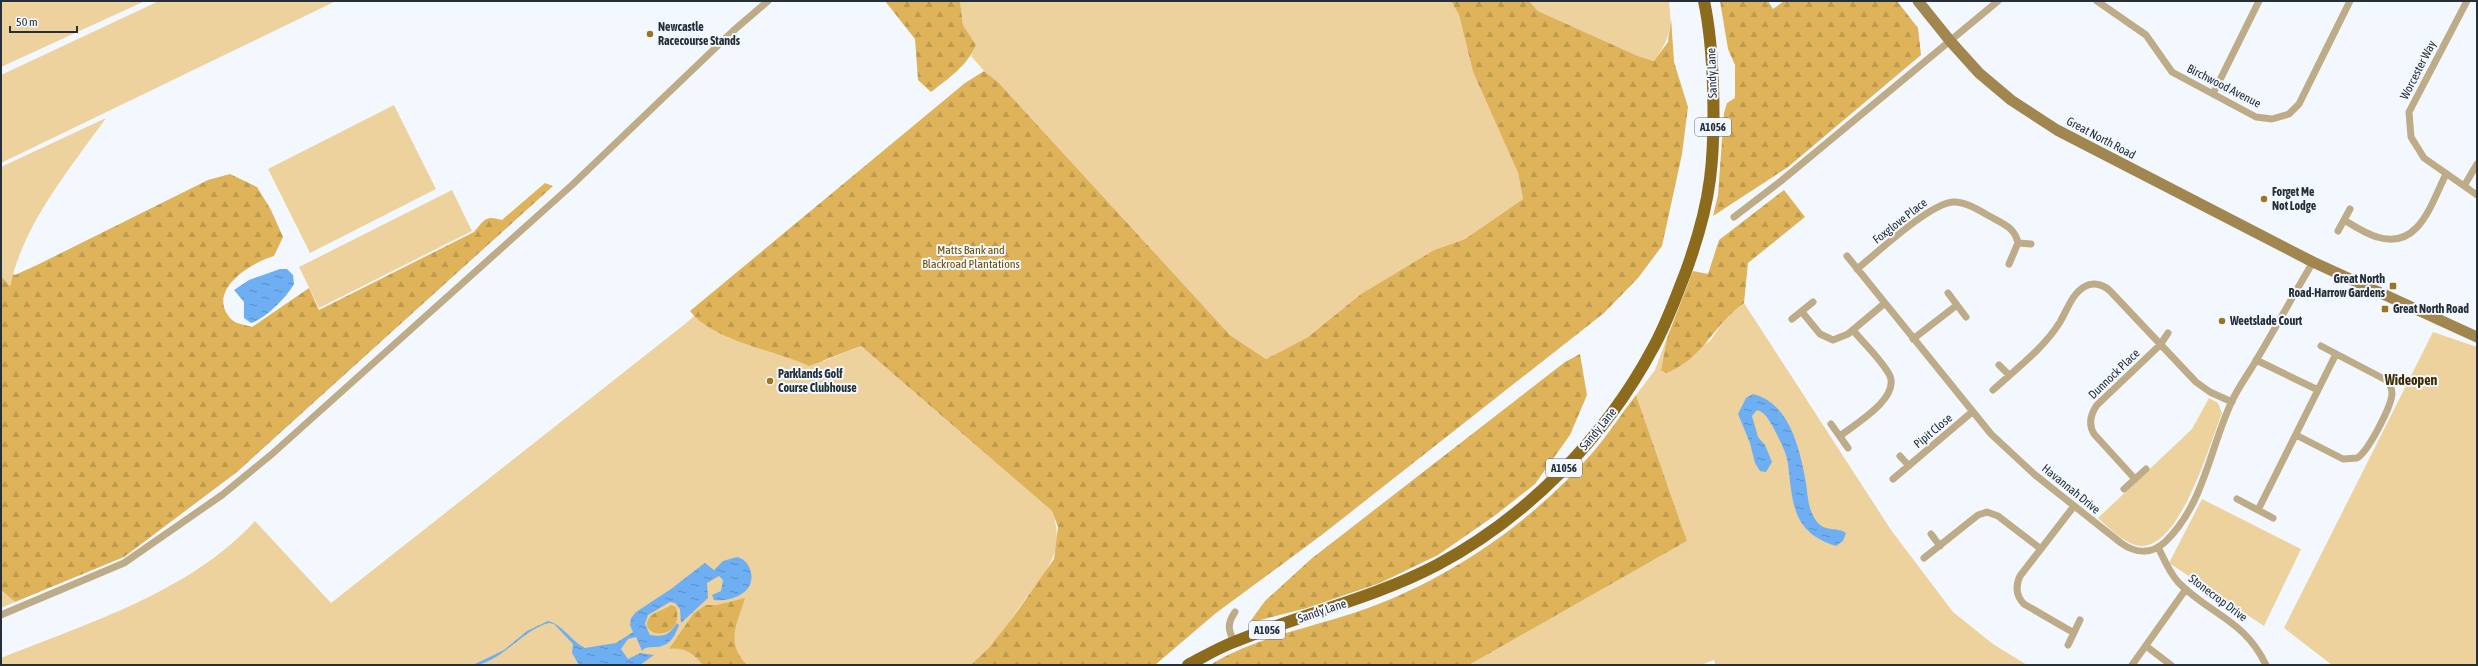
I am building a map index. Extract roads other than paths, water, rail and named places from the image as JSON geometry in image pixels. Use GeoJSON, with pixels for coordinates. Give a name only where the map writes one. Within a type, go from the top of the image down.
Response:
{"type":"FeatureCollection","features":[{"type":"Feature","properties":{"kind":"main road","name":"Sandy Lane"},"geometry":{"type":"LineString","coordinates":[[1188,665],[1234,642],[1406,581],[1439,564],[1497,527],[1526,504],[1582,450],[1618,404],[1654,348],[1673,306],[1703,215],[1710,180],[1714,108],[1712,44],[1704,1]]}},
{"type":"Feature","properties":{"kind":"main road","name":"Great North Road"},"geometry":{"type":"LineString","coordinates":[[1918,1],[1978,73],[2011,100],[2057,130],[2313,262],[2477,337]]}},
{"type":"Feature","properties":{"kind":"street"},"geometry":{"type":"LineString","coordinates":[[1,614],[124,563],[222,495],[272,454],[572,185],[733,31],[768,1]]}},
{"type":"Feature","properties":{"kind":"street"},"geometry":{"type":"LineString","coordinates":[[1734,217],[1782,181],[1951,42],[1998,1]]}},
{"type":"Feature","properties":{"kind":"street","name":"Birchwood Avenue"},"geometry":{"type":"LineString","coordinates":[[2097,1],[2146,35],[2172,72],[2256,117],[2272,119],[2289,114],[2299,104],[2350,1]]}},
{"type":"Feature","properties":{"kind":"street"},"geometry":{"type":"LineString","coordinates":[[2213,94],[2259,1]]}},
{"type":"Feature","properties":{"kind":"street","name":"Worcester Way"},"geometry":{"type":"LineString","coordinates":[[2467,1],[2409,112],[2410,137],[2424,158],[2477,195]]}},
{"type":"Feature","properties":{"kind":"street"},"geometry":{"type":"LineString","coordinates":[[2464,186],[2477,164]]}},
{"type":"Feature","properties":{"kind":"street"},"geometry":{"type":"LineString","coordinates":[[2344,220],[2376,237],[2394,240],[2410,236],[2423,220],[2446,174]]}},
{"type":"Feature","properties":{"kind":"street","name":"Foxglove Place"},"geometry":{"type":"LineString","coordinates":[[1857,268],[1929,212],[1948,203],[1965,204],[2007,225],[2014,230],[2018,243]]}},
{"type":"Feature","properties":{"kind":"street"},"geometry":{"type":"LineString","coordinates":[[2338,231],[2350,209]]}},
{"type":"Feature","properties":{"kind":"street"},"geometry":{"type":"LineString","coordinates":[[2009,264],[2018,243],[2030,244]]}},
{"type":"Feature","properties":{"kind":"street","name":"Havannah Drive"},"geometry":{"type":"LineString","coordinates":[[1847,256],[1972,412],[2009,452],[2074,506],[2129,548],[2143,551],[2158,547]]}},
{"type":"Feature","properties":{"kind":"street"},"geometry":{"type":"LineString","coordinates":[[2158,547],[2177,528],[2194,499],[2232,402],[2313,262]]}},
{"type":"Feature","properties":{"kind":"street"},"geometry":{"type":"LineString","coordinates":[[1993,390],[2053,332],[2076,294],[2090,284],[2098,285],[2109,290],[2196,382],[2210,392],[2232,402]]}},
{"type":"Feature","properties":{"kind":"street"},"geometry":{"type":"LineString","coordinates":[[1948,293],[1966,317]]}},
{"type":"Feature","properties":{"kind":"street"},"geometry":{"type":"LineString","coordinates":[[1792,319],[1813,302]]}},
{"type":"Feature","properties":{"kind":"street"},"geometry":{"type":"LineString","coordinates":[[1802,312],[1816,330],[1826,338],[1837,339],[1853,330],[1885,303]]}},
{"type":"Feature","properties":{"kind":"street"},"geometry":{"type":"LineString","coordinates":[[1913,339],[1957,306]]}},
{"type":"Feature","properties":{"kind":"street"},"geometry":{"type":"LineString","coordinates":[[1840,436],[1884,401],[1891,389],[1891,381],[1887,372],[1853,330]]}},
{"type":"Feature","properties":{"kind":"street"},"geometry":{"type":"LineString","coordinates":[[2160,345],[2168,333]]}},
{"type":"Feature","properties":{"kind":"street","name":"Dunnock Place"},"geometry":{"type":"LineString","coordinates":[[2135,479],[2094,434],[2091,429],[2091,416],[2096,405],[2160,345]]}},
{"type":"Feature","properties":{"kind":"street"},"geometry":{"type":"LineString","coordinates":[[2296,435],[2339,457],[2352,459],[2361,456],[2367,448],[2386,410],[2392,393],[2386,380],[2320,346]]}},
{"type":"Feature","properties":{"kind":"street"},"geometry":{"type":"LineString","coordinates":[[2258,510],[2336,354]]}},
{"type":"Feature","properties":{"kind":"street"},"geometry":{"type":"LineString","coordinates":[[2256,360],[2318,390]]}},
{"type":"Feature","properties":{"kind":"street"},"geometry":{"type":"LineString","coordinates":[[1999,366],[2009,375]]}},
{"type":"Feature","properties":{"kind":"street","name":"Pipit Close"},"geometry":{"type":"LineString","coordinates":[[1893,479],[1972,412]]}},
{"type":"Feature","properties":{"kind":"street"},"geometry":{"type":"LineString","coordinates":[[1831,424],[1848,448]]}},
{"type":"Feature","properties":{"kind":"street"},"geometry":{"type":"LineString","coordinates":[[1900,456],[1908,466]]}},
{"type":"Feature","properties":{"kind":"street"},"geometry":{"type":"LineString","coordinates":[[2124,489],[2146,469]]}},
{"type":"Feature","properties":{"kind":"street"},"geometry":{"type":"LineString","coordinates":[[2237,500],[2273,518]]}},
{"type":"Feature","properties":{"kind":"street"},"geometry":{"type":"LineString","coordinates":[[2074,506],[2018,580],[2017,594],[2024,604],[2074,633]]}},
{"type":"Feature","properties":{"kind":"street"},"geometry":{"type":"LineString","coordinates":[[1924,558],[1978,515],[1987,512],[1998,516],[2041,549]]}},
{"type":"Feature","properties":{"kind":"street"},"geometry":{"type":"LineString","coordinates":[[1931,534],[1940,546]]}},
{"type":"Feature","properties":{"kind":"street","name":"Stonecrop Drive"},"geometry":{"type":"LineString","coordinates":[[2158,547],[2173,575],[2186,589],[2241,630],[2256,647],[2266,665]]}},
{"type":"Feature","properties":{"kind":"street"},"geometry":{"type":"LineString","coordinates":[[2132,665],[2186,589]]}},
{"type":"Feature","properties":{"kind":"street"},"geometry":{"type":"LineString","coordinates":[[1234,642],[1228,630],[1229,622],[1235,612]]}},
{"type":"Feature","properties":{"kind":"street"},"geometry":{"type":"LineString","coordinates":[[2068,645],[2080,620]]}},
{"type":"Feature","properties":{"kind":"street"},"geometry":{"type":"LineString","coordinates":[[2146,646],[2171,665]]}},
{"type":"Feature","properties":{"kind":"water"},"geometry":{"type":"Polygon","coordinates":[[[280,269],[287,269],[293,275],[294,284],[275,307],[257,321],[251,323],[244,318],[244,302],[234,290],[249,280],[280,269]]]}},
{"type":"Feature","properties":{"kind":"water"},"geometry":{"type":"Polygon","coordinates":[[[1753,394],[1766,399],[1776,407],[1784,417],[1791,430],[1800,456],[1812,514],[1821,526],[1846,533],[1843,541],[1836,546],[1821,540],[1810,533],[1802,524],[1797,514],[1791,491],[1787,460],[1784,450],[1768,419],[1763,413],[1757,410],[1752,416],[1758,437],[1765,445],[1772,462],[1766,472],[1760,471],[1755,463],[1750,443],[1738,414],[1746,398],[1753,394]]]}},
{"type":"Feature","properties":{"kind":"water"},"geometry":{"type":"Polygon","coordinates":[[[737,557],[745,561],[750,569],[750,584],[747,589],[742,594],[735,597],[714,600],[712,595],[721,591],[723,580],[719,576],[707,583],[708,598],[681,623],[680,609],[675,603],[670,602],[648,615],[645,624],[650,635],[659,636],[669,633],[677,623],[679,625],[670,642],[659,647],[649,647],[642,651],[636,637],[628,639],[621,649],[628,659],[640,653],[654,655],[640,665],[579,665],[572,653],[573,644],[554,624],[549,623],[530,632],[492,659],[473,665],[504,650],[527,631],[548,621],[553,623],[558,626],[585,648],[616,643],[633,632],[630,625],[631,618],[636,612],[671,589],[702,565],[705,563],[714,570],[723,561],[737,557]]]}},
{"type":"Feature","properties":{"kind":"place","name":"Newcastle Racecourse Stands"},"geometry":{"type":"Point","coordinates":[650,34]}},
{"type":"Feature","properties":{"kind":"place","name":"Forget Me Not Lodge"},"geometry":{"type":"Point","coordinates":[2264,199]}},
{"type":"Feature","properties":{"kind":"place","name":"Great North Road-Harrow Gardens"},"geometry":{"type":"Point","coordinates":[2393,286]}},
{"type":"Feature","properties":{"kind":"place","name":"Great North Road"},"geometry":{"type":"Point","coordinates":[2385,309]}},
{"type":"Feature","properties":{"kind":"place","name":"Weetslade Court"},"geometry":{"type":"Point","coordinates":[2222,321]}},
{"type":"Feature","properties":{"kind":"place","name":"Parklands Golf Course Clubhouse"},"geometry":{"type":"Point","coordinates":[770,381]}},
{"type":"Feature","properties":{"kind":"district","name":"Wideopen"},"geometry":{"type":"Point","coordinates":[2411,380]}},
{"type":"Feature","properties":{"kind":"park label","name":"Matts Bank and Blackroad Plantations"},"geometry":{"type":"Point","coordinates":[971,257]}}]}
